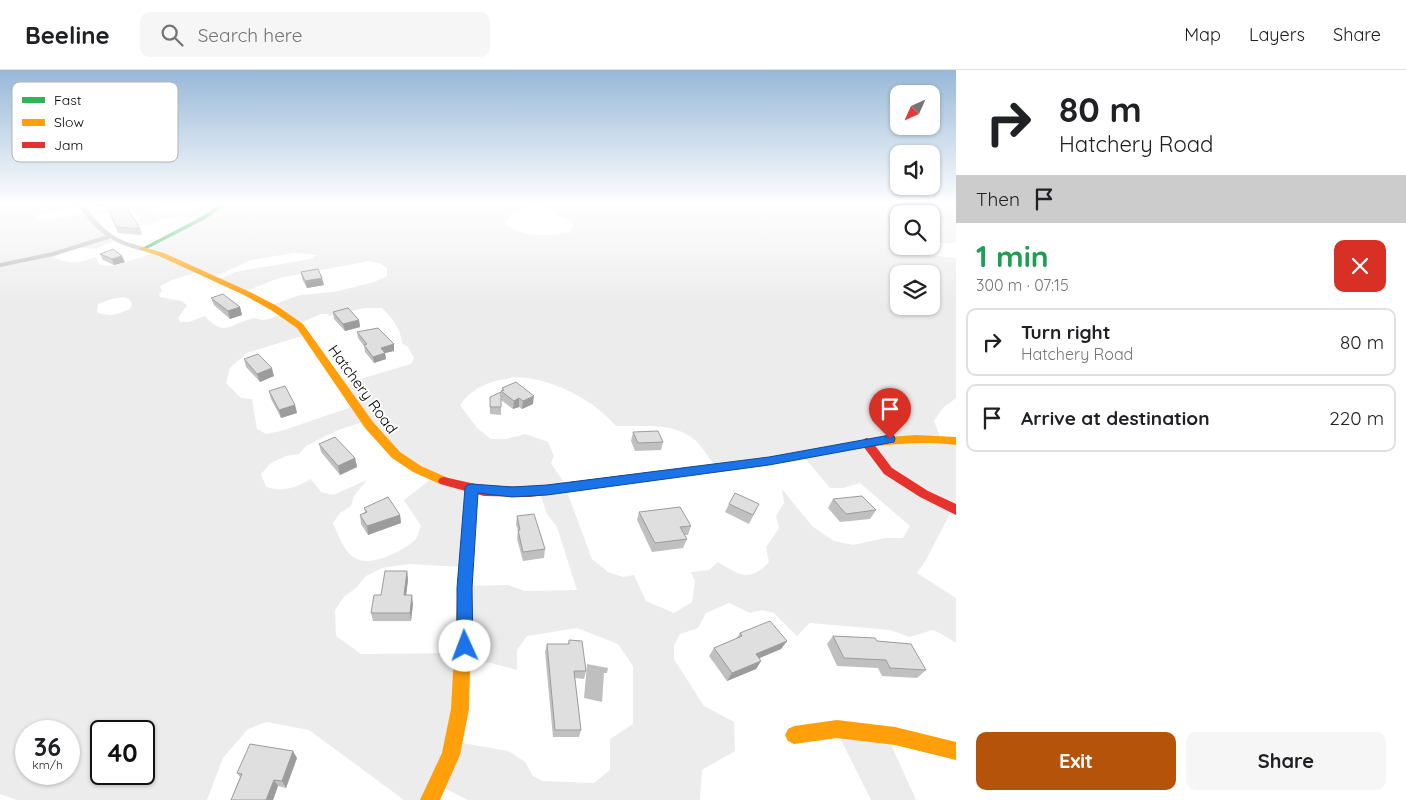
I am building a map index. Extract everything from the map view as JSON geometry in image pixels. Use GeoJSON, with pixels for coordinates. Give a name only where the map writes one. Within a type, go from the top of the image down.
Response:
{"type":"FeatureCollection","features":[{"type":"Feature","properties":{"kind":"street","name":"Hatchery Road"},"geometry":{"type":"LineString","coordinates":[[108,237],[248,291],[272,304],[300,326],[369,425],[396,455],[417,469],[443,481],[472,488],[512,492],[547,490],[769,461],[866,442],[920,438],[956,441]]}},
{"type":"Feature","properties":{"kind":"street"},"geometry":{"type":"LineString","coordinates":[[143,249],[166,237]]}},
{"type":"Feature","properties":{"kind":"street"},"geometry":{"type":"LineString","coordinates":[[866,442],[888,471],[924,494],[956,510]]}},
{"type":"Feature","properties":{"kind":"street"},"geometry":{"type":"LineString","coordinates":[[430,800],[445,772],[453,748],[461,701],[465,646],[465,588],[472,488]]}},
{"type":"Feature","properties":{"kind":"street"},"geometry":{"type":"LineString","coordinates":[[794,735],[838,729],[904,738],[956,751]]}},
{"type":"Feature","properties":{"kind":"lane"},"geometry":{"type":"LineString","coordinates":[[0,265],[53,254],[108,237]]}},
{"type":"Feature","properties":{"kind":"shaded area"},"geometry":{"type":"Polygon","coordinates":[[[0,237],[108,237],[114,241],[95,249],[78,247],[64,251],[54,258],[74,262],[95,257],[100,265],[113,266],[151,254],[148,251],[170,237],[890,237],[890,255],[927,255],[956,258],[956,398],[943,408],[934,421],[941,439],[956,442],[956,511],[952,510],[926,560],[917,573],[956,598],[956,643],[932,630],[910,637],[890,630],[810,623],[797,636],[774,613],[762,610],[750,613],[729,603],[706,613],[698,628],[680,634],[674,646],[674,659],[704,706],[734,722],[735,751],[702,770],[700,800],[468,800],[438,785],[430,800],[404,800],[309,730],[267,722],[248,729],[223,758],[207,800],[17,800],[0,794],[0,237]],[[294,253],[251,260],[214,277],[197,272],[172,280],[160,286],[162,291],[159,294],[160,297],[181,301],[187,305],[178,318],[180,322],[189,322],[205,316],[217,326],[226,328],[252,318],[265,320],[282,314],[272,305],[300,295],[334,292],[374,282],[387,276],[387,268],[379,263],[369,261],[279,278],[246,291],[220,279],[235,272],[310,259],[317,255],[294,253]],[[123,297],[98,304],[97,312],[106,315],[117,314],[130,309],[132,304],[129,299],[123,297]],[[365,308],[329,316],[328,314],[321,314],[298,324],[305,335],[247,353],[230,368],[226,383],[241,398],[252,399],[257,429],[266,434],[281,431],[349,408],[353,406],[340,385],[411,364],[414,358],[408,347],[402,343],[400,333],[389,316],[382,308],[365,308]],[[515,377],[484,385],[465,398],[460,405],[477,428],[491,439],[506,439],[525,434],[548,442],[554,456],[551,463],[567,487],[566,489],[592,559],[608,572],[623,577],[634,575],[646,601],[674,613],[692,602],[695,581],[691,572],[709,570],[718,562],[738,573],[750,575],[762,569],[769,562],[766,547],[779,528],[776,516],[784,503],[782,489],[812,526],[834,541],[853,545],[885,538],[903,538],[910,526],[860,483],[843,488],[830,488],[803,456],[715,466],[696,441],[678,430],[658,426],[616,426],[596,407],[583,399],[557,386],[529,378],[515,377]],[[360,423],[338,430],[306,446],[299,454],[286,456],[271,463],[261,474],[266,487],[290,488],[311,479],[321,492],[333,495],[367,480],[354,496],[351,506],[340,513],[333,523],[348,552],[355,558],[361,561],[369,561],[386,557],[403,549],[416,539],[421,526],[404,500],[431,479],[360,423]],[[472,491],[464,567],[409,564],[382,568],[366,576],[357,587],[344,597],[335,610],[336,636],[361,654],[459,653],[466,586],[508,585],[525,591],[577,590],[557,527],[547,514],[540,493],[472,491]],[[577,628],[527,636],[517,650],[517,670],[491,663],[470,661],[457,742],[508,751],[525,762],[533,776],[543,781],[594,783],[610,770],[610,739],[633,724],[633,666],[618,644],[577,628]]]}},
{"type":"Feature","properties":{"kind":"shaded area"},"geometry":{"type":"Polygon","coordinates":[[[940,237],[956,237],[956,243],[940,243],[940,237]]]}},
{"type":"Feature","properties":{"kind":"shaded area"},"geometry":{"type":"Polygon","coordinates":[[[587,664],[608,668],[607,673],[604,673],[602,702],[584,698],[587,664]]]}},
{"type":"Feature","properties":{"kind":"shaded area"},"geometry":{"type":"Polygon","coordinates":[[[838,734],[889,740],[916,800],[871,800],[838,734]]]}},
{"type":"Feature","properties":{"kind":"building"},"geometry":{"type":"Polygon","coordinates":[[[113,249],[122,256],[112,259],[100,254],[113,249]]]}},
{"type":"Feature","properties":{"kind":"building"},"geometry":{"type":"Polygon","coordinates":[[[318,269],[322,278],[305,281],[301,272],[318,269]]]}},
{"type":"Feature","properties":{"kind":"building"},"geometry":{"type":"Polygon","coordinates":[[[223,294],[240,307],[228,311],[211,298],[223,294]]]}},
{"type":"Feature","properties":{"kind":"building"},"geometry":{"type":"Polygon","coordinates":[[[348,308],[359,320],[343,324],[333,312],[348,308]]]}},
{"type":"Feature","properties":{"kind":"building"},"geometry":{"type":"Polygon","coordinates":[[[378,328],[394,344],[381,348],[385,353],[373,357],[364,345],[367,344],[357,332],[378,328]]]}},
{"type":"Feature","properties":{"kind":"building"},"geometry":{"type":"Polygon","coordinates":[[[258,354],[272,368],[257,374],[244,359],[258,354]]]}},
{"type":"Feature","properties":{"kind":"building"},"geometry":{"type":"Polygon","coordinates":[[[516,382],[534,396],[523,401],[519,398],[514,401],[501,391],[504,390],[502,388],[516,382]]]}},
{"type":"Feature","properties":{"kind":"building"},"geometry":{"type":"Polygon","coordinates":[[[285,386],[295,405],[279,410],[269,391],[285,386]]]}},
{"type":"Feature","properties":{"kind":"building"},"geometry":{"type":"Polygon","coordinates":[[[501,392],[501,407],[490,407],[490,397],[501,392]]]}},
{"type":"Feature","properties":{"kind":"building"},"geometry":{"type":"Polygon","coordinates":[[[658,431],[663,442],[638,443],[633,432],[658,431]]]}},
{"type":"Feature","properties":{"kind":"building"},"geometry":{"type":"Polygon","coordinates":[[[335,437],[355,458],[338,466],[319,444],[335,437]]]}},
{"type":"Feature","properties":{"kind":"building"},"geometry":{"type":"Polygon","coordinates":[[[735,493],[759,504],[753,515],[729,504],[735,493]]]}},
{"type":"Feature","properties":{"kind":"building"},"geometry":{"type":"Polygon","coordinates":[[[862,496],[876,510],[846,514],[833,499],[862,496]]]}},
{"type":"Feature","properties":{"kind":"building"},"geometry":{"type":"Polygon","coordinates":[[[388,497],[400,515],[367,526],[360,515],[367,512],[364,508],[388,497]]]}},
{"type":"Feature","properties":{"kind":"building"},"geometry":{"type":"Polygon","coordinates":[[[680,507],[691,526],[680,527],[687,539],[655,543],[639,512],[680,507]]]}},
{"type":"Feature","properties":{"kind":"building"},"geometry":{"type":"Polygon","coordinates":[[[534,514],[545,549],[523,552],[517,516],[534,514]]]}},
{"type":"Feature","properties":{"kind":"building"},"geometry":{"type":"Polygon","coordinates":[[[385,571],[407,571],[404,595],[412,595],[410,613],[371,613],[374,595],[381,595],[385,571]]]}},
{"type":"Feature","properties":{"kind":"building"},"geometry":{"type":"Polygon","coordinates":[[[770,621],[787,641],[756,654],[761,661],[732,673],[714,648],[742,636],[740,633],[770,621]]]}},
{"type":"Feature","properties":{"kind":"building"},"geometry":{"type":"Polygon","coordinates":[[[833,636],[875,638],[877,641],[911,644],[926,670],[890,668],[886,660],[844,658],[833,636]]]}},
{"type":"Feature","properties":{"kind":"building"},"geometry":{"type":"Polygon","coordinates":[[[569,640],[582,641],[586,671],[574,671],[581,730],[555,730],[547,644],[569,644],[569,640]]]}},
{"type":"Feature","properties":{"kind":"building"},"geometry":{"type":"Polygon","coordinates":[[[250,744],[293,751],[282,781],[274,780],[266,800],[231,800],[242,774],[237,773],[250,744]]]}},
{"type":"Feature","properties":{"kind":"traffic: fast"},"geometry":{"type":"LineString","coordinates":[[143,249],[166,237]]}},
{"type":"Feature","properties":{"kind":"traffic: slow"},"geometry":{"type":"LineString","coordinates":[[143,249],[247,293],[287,316],[300,326],[369,425],[396,455],[417,469],[444,481]]}},
{"type":"Feature","properties":{"kind":"traffic: slow"},"geometry":{"type":"LineString","coordinates":[[689,471],[770,461],[896,439],[916,438],[956,441]]}},
{"type":"Feature","properties":{"kind":"traffic: slow"},"geometry":{"type":"LineString","coordinates":[[430,800],[451,755],[460,709],[466,563],[472,488]]}},
{"type":"Feature","properties":{"kind":"traffic: slow"},"geometry":{"type":"LineString","coordinates":[[794,735],[837,729],[895,736],[956,751]]}},
{"type":"Feature","properties":{"kind":"traffic: jam"},"geometry":{"type":"LineString","coordinates":[[866,442],[888,471],[924,494],[956,510]]}},
{"type":"Feature","properties":{"kind":"traffic: jam"},"geometry":{"type":"LineString","coordinates":[[444,481],[484,491],[530,492],[689,471]]}},
{"type":"Feature","properties":{"kind":"route"},"geometry":{"type":"LineString","coordinates":[[465,646],[465,588],[472,488],[530,492],[769,461],[890,439]]}}]}
